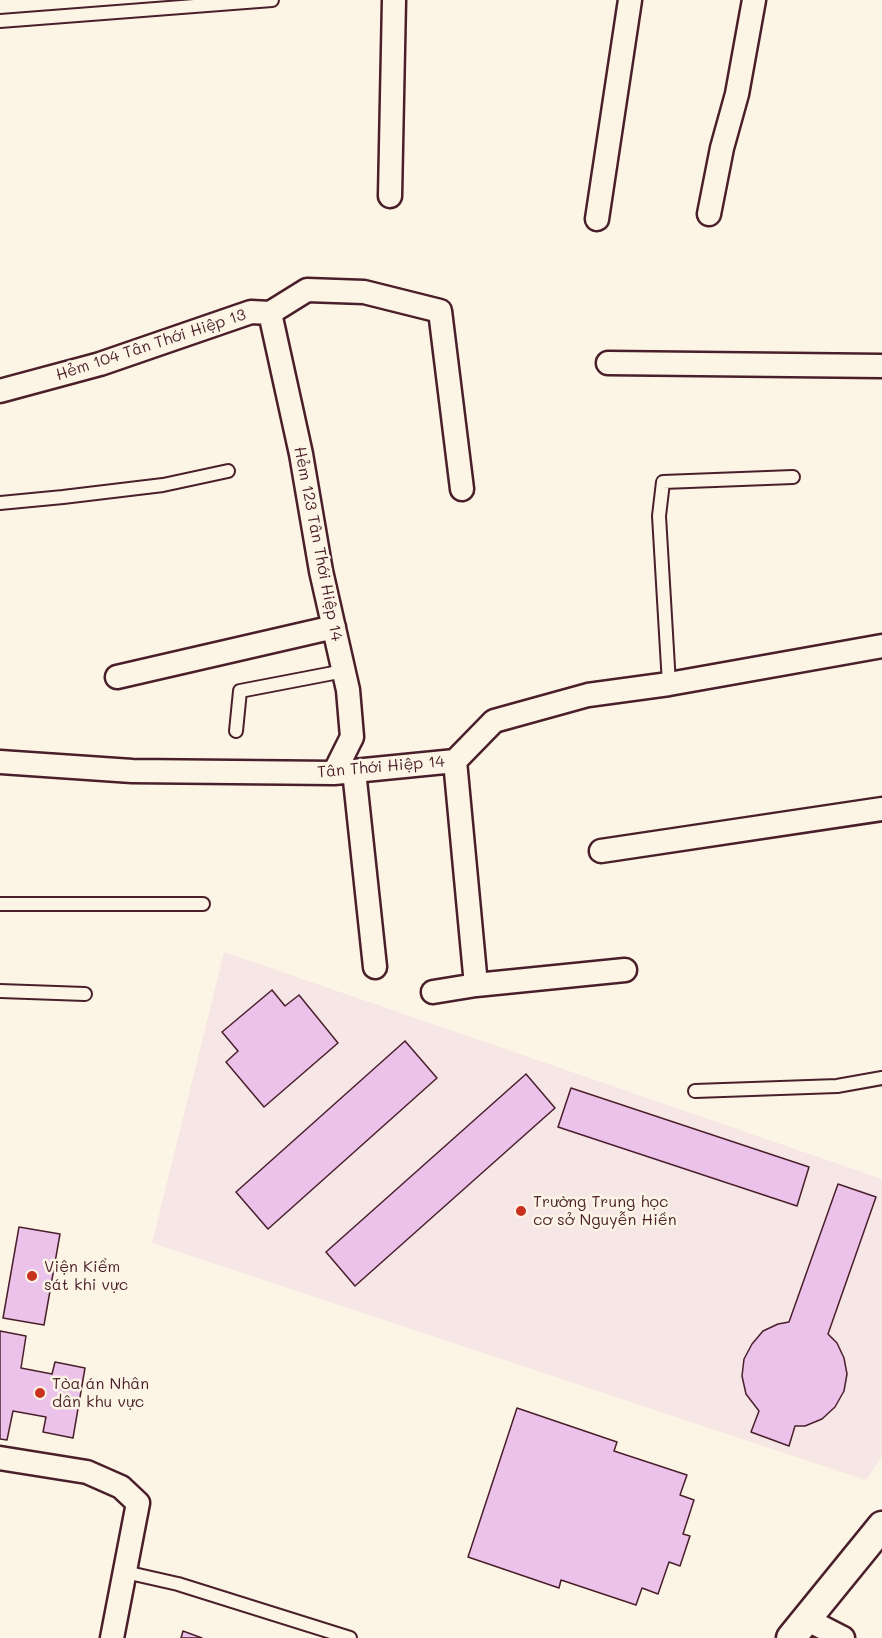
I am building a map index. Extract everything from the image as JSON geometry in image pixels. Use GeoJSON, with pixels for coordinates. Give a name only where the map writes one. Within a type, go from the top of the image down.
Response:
{"type":"FeatureCollection","features":[{"type":"Feature","properties":{"kind":"street"},"geometry":{"type":"LineString","coordinates":[[390,196],[394,0]]}},
{"type":"Feature","properties":{"kind":"street"},"geometry":{"type":"LineString","coordinates":[[597,219],[630,0]]}},
{"type":"Feature","properties":{"kind":"street"},"geometry":{"type":"LineString","coordinates":[[709,214],[722,148],[737,94],[754,0]]}},
{"type":"Feature","properties":{"kind":"street","name":"Hẻm 104 Tân Thới Hiệp 13"},"geometry":{"type":"LineString","coordinates":[[0,391],[100,364],[251,312],[270,313],[307,290],[364,292],[440,311],[462,489]]}},
{"type":"Feature","properties":{"kind":"street","name":"Hẻm 123 Tân Thới Hiệp 14"},"geometry":{"type":"LineString","coordinates":[[270,313],[301,454],[321,571],[348,690],[352,737],[344,772]]}},
{"type":"Feature","properties":{"kind":"street"},"geometry":{"type":"LineString","coordinates":[[608,363],[882,366]]}},
{"type":"Feature","properties":{"kind":"street"},"geometry":{"type":"LineString","coordinates":[[117,677],[334,627]]}},
{"type":"Feature","properties":{"kind":"street","name":"Tân Thới Hiệp 14"},"geometry":{"type":"LineString","coordinates":[[0,762],[132,771],[344,772],[455,761],[494,721],[588,695],[669,684],[882,646]]}},
{"type":"Feature","properties":{"kind":"street"},"geometry":{"type":"LineString","coordinates":[[455,761],[476,985]]}},
{"type":"Feature","properties":{"kind":"street"},"geometry":{"type":"LineString","coordinates":[[344,772],[375,966]]}},
{"type":"Feature","properties":{"kind":"street"},"geometry":{"type":"LineString","coordinates":[[601,851],[882,809]]}},
{"type":"Feature","properties":{"kind":"street"},"geometry":{"type":"LineString","coordinates":[[433,992],[476,985],[625,970]]}},
{"type":"Feature","properties":{"kind":"street"},"geometry":{"type":"LineString","coordinates":[[0,1458],[87,1472],[121,1487],[138,1503],[112,1638]]}},
{"type":"Feature","properties":{"kind":"street"},"geometry":{"type":"LineString","coordinates":[[843,1638],[799,1629],[882,1527]]}},
{"type":"Feature","properties":{"kind":"lane"},"geometry":{"type":"LineString","coordinates":[[0,21],[272,0]]}},
{"type":"Feature","properties":{"kind":"lane"},"geometry":{"type":"LineString","coordinates":[[0,503],[163,485],[228,471]]}},
{"type":"Feature","properties":{"kind":"lane"},"geometry":{"type":"LineString","coordinates":[[669,684],[658,516],[663,482],[793,477]]}},
{"type":"Feature","properties":{"kind":"lane"},"geometry":{"type":"LineString","coordinates":[[236,731],[240,691],[344,671]]}},
{"type":"Feature","properties":{"kind":"lane"},"geometry":{"type":"LineString","coordinates":[[0,904],[202,904]]}},
{"type":"Feature","properties":{"kind":"lane"},"geometry":{"type":"LineString","coordinates":[[0,991],[85,994]]}},
{"type":"Feature","properties":{"kind":"lane"},"geometry":{"type":"LineString","coordinates":[[695,1091],[837,1086],[882,1078]]}},
{"type":"Feature","properties":{"kind":"lane"},"geometry":{"type":"LineString","coordinates":[[125,1572],[178,1584],[350,1638]]}},
{"type":"Feature","properties":{"kind":"shaded area","name":"Trường Trung học cơ sở Nguyễn Hiền"},"geometry":{"type":"Polygon","coordinates":[[[224,952],[882,1179],[882,1456],[866,1480],[152,1243],[224,952]]]}},
{"type":"Feature","properties":{"kind":"building"},"geometry":{"type":"Polygon","coordinates":[[[272,990],[285,1006],[299,995],[338,1043],[264,1107],[226,1062],[238,1051],[222,1032],[272,990]]]}},
{"type":"Feature","properties":{"kind":"building"},"geometry":{"type":"Polygon","coordinates":[[[405,1041],[437,1078],[268,1229],[236,1192],[405,1041]]]}},
{"type":"Feature","properties":{"kind":"building"},"geometry":{"type":"Polygon","coordinates":[[[526,1074],[555,1108],[355,1286],[326,1252],[526,1074]]]}},
{"type":"Feature","properties":{"kind":"building"},"geometry":{"type":"Polygon","coordinates":[[[571,1088],[809,1167],[797,1206],[558,1127],[571,1088]]]}},
{"type":"Feature","properties":{"kind":"building"},"geometry":{"type":"Polygon","coordinates":[[[838,1184],[876,1197],[828,1334],[837,1343],[844,1358],[847,1374],[844,1391],[835,1407],[822,1419],[805,1426],[795,1426],[789,1446],[751,1432],[759,1411],[746,1394],[742,1376],[744,1359],[752,1344],[763,1331],[789,1322],[838,1184]]]}},
{"type":"Feature","properties":{"kind":"building","name":"Viện Kiểm sát khi vực"},"geometry":{"type":"Polygon","coordinates":[[[19,1227],[60,1234],[44,1325],[3,1318],[19,1227]]]}},
{"type":"Feature","properties":{"kind":"building","name":"Tòa án Nhân dân khu vực"},"geometry":{"type":"Polygon","coordinates":[[[0,1331],[26,1336],[21,1368],[52,1374],[55,1362],[85,1368],[73,1438],[43,1432],[46,1417],[13,1411],[7,1440],[0,1439],[0,1331]]]}},
{"type":"Feature","properties":{"kind":"building"},"geometry":{"type":"Polygon","coordinates":[[[517,1408],[617,1442],[614,1451],[687,1475],[680,1495],[694,1500],[683,1534],[690,1536],[680,1566],[669,1562],[658,1594],[642,1588],[636,1605],[561,1580],[559,1588],[468,1557],[517,1408]]]}},
{"type":"Feature","properties":{"kind":"building"},"geometry":{"type":"Polygon","coordinates":[[[183,1631],[202,1638],[181,1638],[183,1631]]]}},
{"type":"Feature","properties":{"kind":"place","name":"Trường Trung học cơ sở Nguyễn Hiền"},"geometry":{"type":"Point","coordinates":[521,1211]}},
{"type":"Feature","properties":{"kind":"place","name":"Viện Kiểm sát khi vực"},"geometry":{"type":"Point","coordinates":[32,1276]}},
{"type":"Feature","properties":{"kind":"place","name":"Tòa án Nhân dân khu vực"},"geometry":{"type":"Point","coordinates":[40,1393]}}]}
